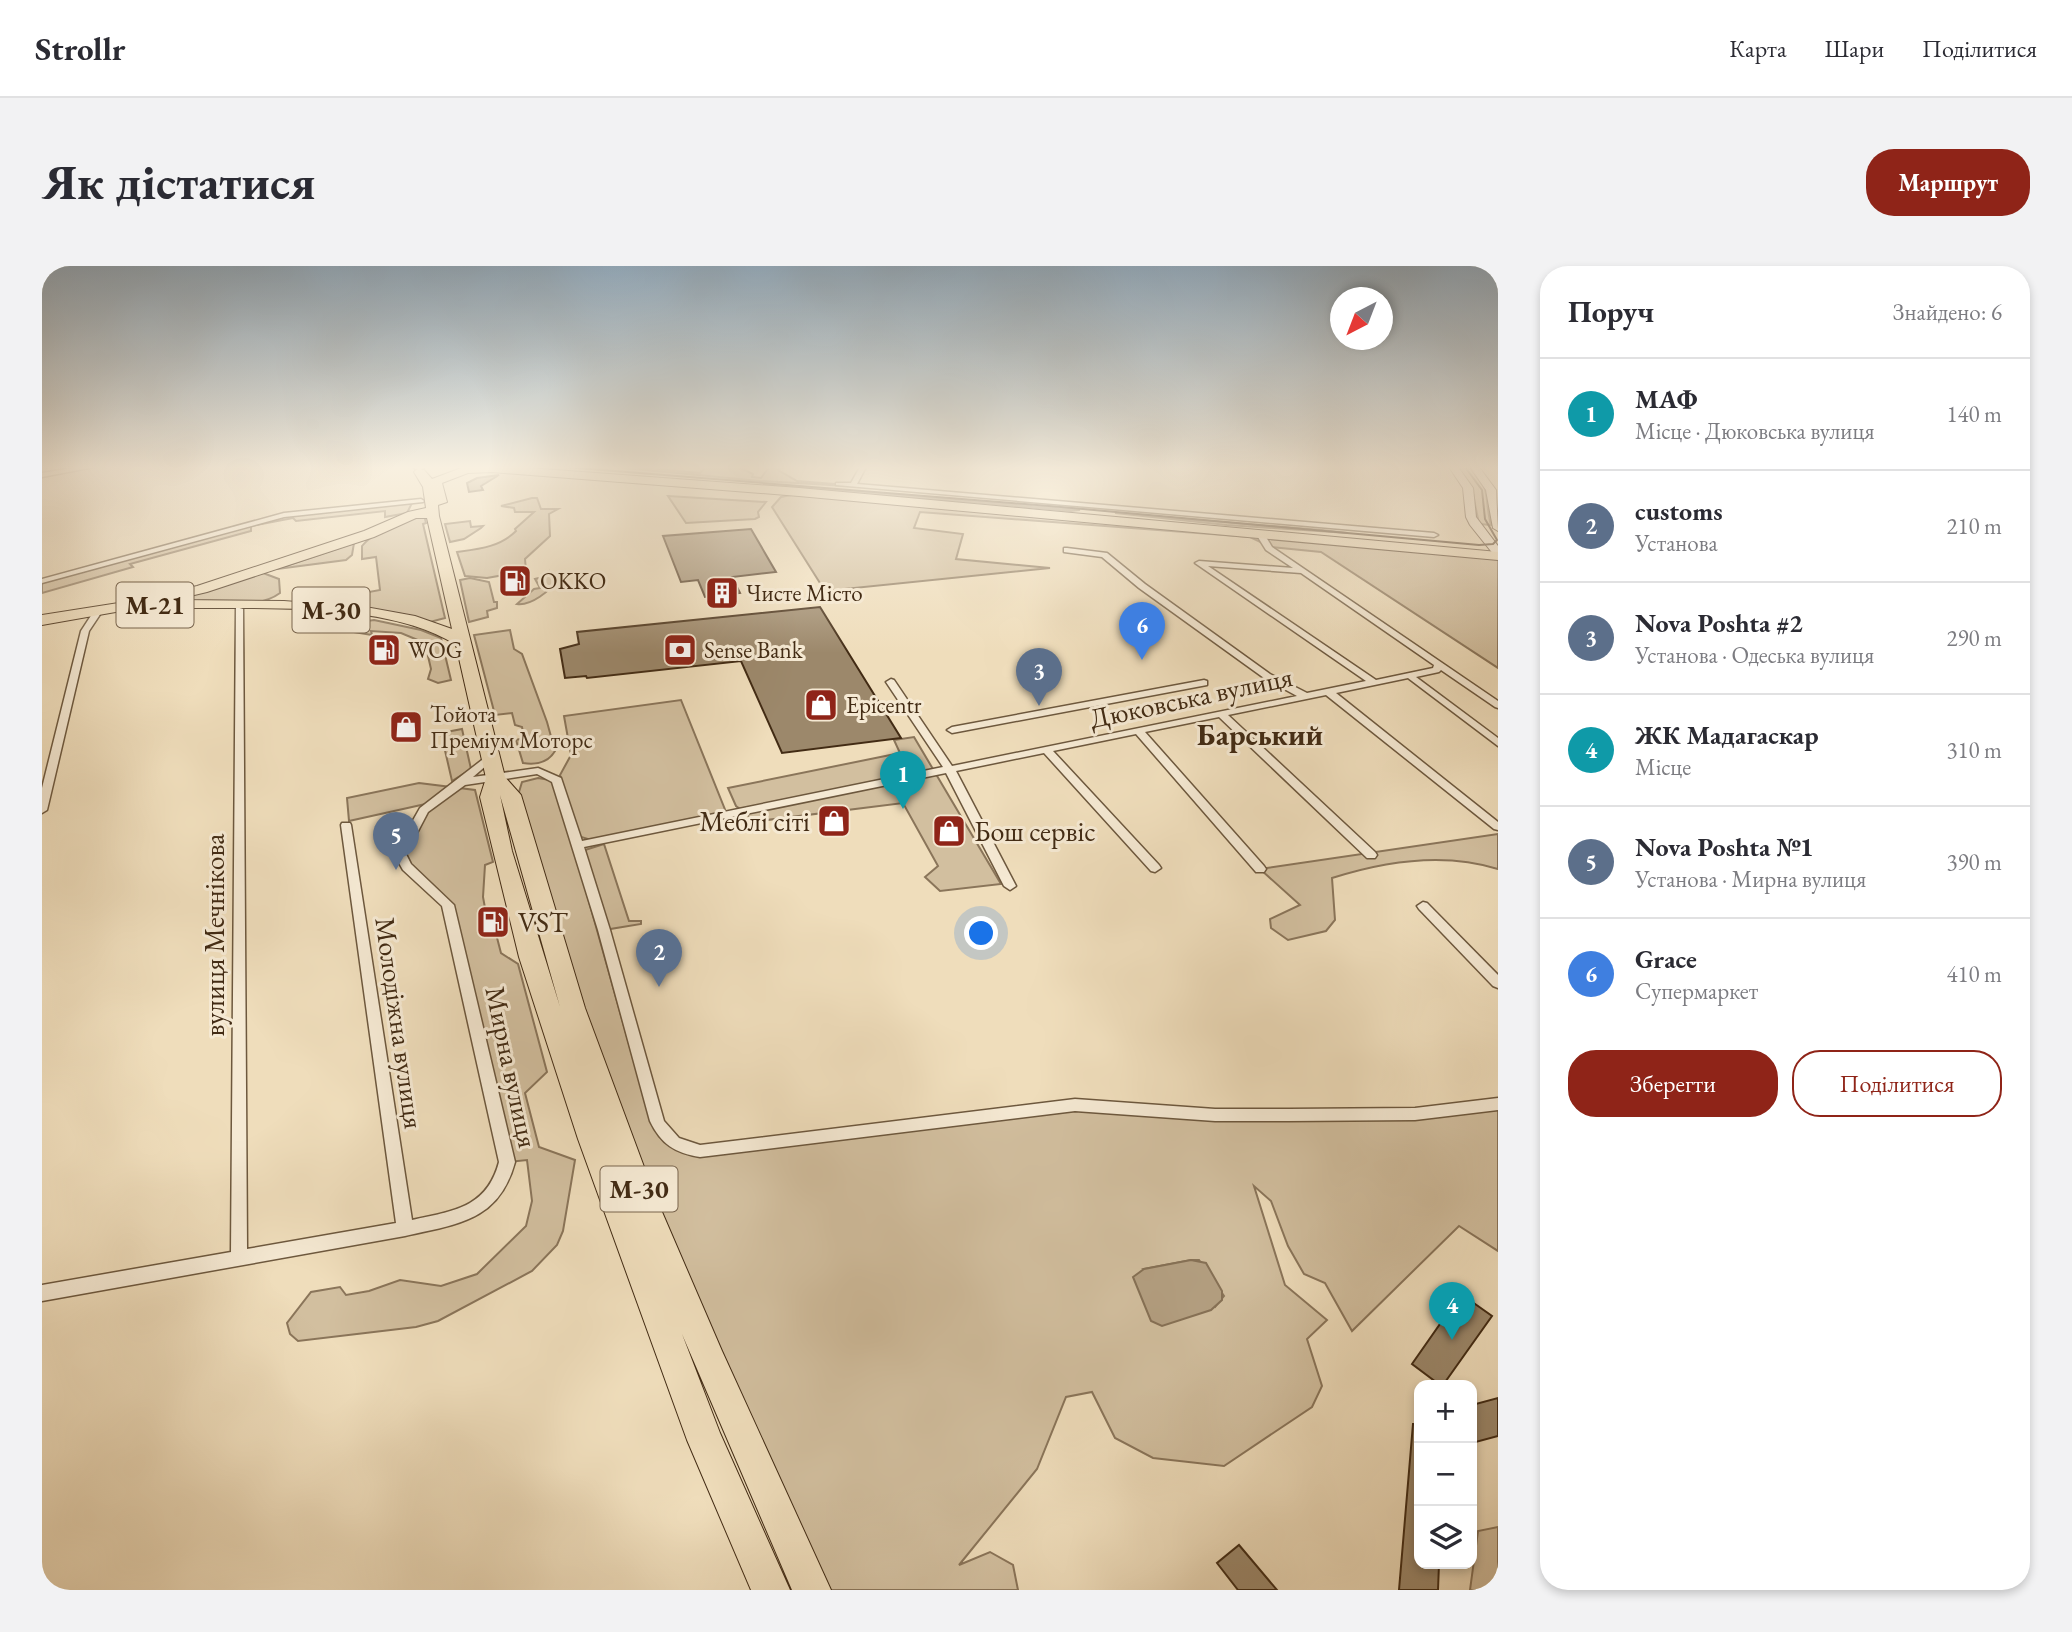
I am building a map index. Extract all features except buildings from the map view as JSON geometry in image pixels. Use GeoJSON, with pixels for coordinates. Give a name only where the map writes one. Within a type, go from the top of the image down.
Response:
{"type":"FeatureCollection","features":[{"type":"Feature","properties":{"kind":"highway","name":"М-21"},"geometry":{"type":"LineString","coordinates":[[42,620],[153,602],[202,589],[381,529]]}},
{"type":"Feature","properties":{"kind":"highway"},"geometry":{"type":"LineString","coordinates":[[426,627],[459,639],[436,529]]}},
{"type":"Feature","properties":{"kind":"highway"},"geometry":{"type":"LineString","coordinates":[[1208,529],[1469,551],[1495,550]]}},
{"type":"Feature","properties":{"kind":"highway"},"geometry":{"type":"LineString","coordinates":[[1223,529],[1469,551]]}},
{"type":"Feature","properties":{"kind":"highway","name":"М-21"},"geometry":{"type":"LineString","coordinates":[[74,615],[96,616],[167,604],[214,605],[239,610],[365,617],[426,627],[459,639]]}},
{"type":"Feature","properties":{"kind":"highway","name":"М-30"},"geometry":{"type":"LineString","coordinates":[[214,605],[388,614],[459,639],[493,767],[511,795],[555,952],[616,1133],[737,1425],[811,1590]]}},
{"type":"Feature","properties":{"kind":"highway","name":"М-30"},"geometry":{"type":"LineString","coordinates":[[493,767],[490,797],[506,864],[531,957],[592,1139],[705,1440],[771,1590]]}},
{"type":"Feature","properties":{"kind":"main road"},"geometry":{"type":"LineString","coordinates":[[1480,529],[1495,550]]}},
{"type":"Feature","properties":{"kind":"street"},"geometry":{"type":"LineString","coordinates":[[42,581],[233,529]]}},
{"type":"Feature","properties":{"kind":"street"},"geometry":{"type":"LineString","coordinates":[[1362,529],[1434,535]]}},
{"type":"Feature","properties":{"kind":"street"},"geometry":{"type":"LineString","coordinates":[[1260,534],[1269,548],[1498,705]]}},
{"type":"Feature","properties":{"kind":"street"},"geometry":{"type":"LineString","coordinates":[[1067,550],[1104,555],[1142,586],[1267,676],[1305,696]]}},
{"type":"Feature","properties":{"kind":"street"},"geometry":{"type":"LineString","coordinates":[[1302,571],[1199,563],[1373,682]]}},
{"type":"Feature","properties":{"kind":"street","name":"вулиця Мечнікова"},"geometry":{"type":"LineString","coordinates":[[239,610],[239,1259]]}},
{"type":"Feature","properties":{"kind":"street"},"geometry":{"type":"LineString","coordinates":[[42,810],[85,631],[96,616]]}},
{"type":"Feature","properties":{"kind":"street","name":"Дюковська вулиця"},"geometry":{"type":"LineString","coordinates":[[578,845],[1048,751],[1327,691],[1411,677],[1436,670],[1438,664]]}},
{"type":"Feature","properties":{"kind":"street"},"geometry":{"type":"LineString","coordinates":[[1411,677],[1498,743]]}},
{"type":"Feature","properties":{"kind":"street"},"geometry":{"type":"LineString","coordinates":[[891,682],[950,770],[1010,886]]}},
{"type":"Feature","properties":{"kind":"street"},"geometry":{"type":"LineString","coordinates":[[953,730],[1204,683]]}},
{"type":"Feature","properties":{"kind":"street"},"geometry":{"type":"LineString","coordinates":[[1327,691],[1498,827]]}},
{"type":"Feature","properties":{"kind":"street"},"geometry":{"type":"LineString","coordinates":[[1222,715],[1371,855]]}},
{"type":"Feature","properties":{"kind":"street"},"geometry":{"type":"LineString","coordinates":[[1139,732],[1260,869]]}},
{"type":"Feature","properties":{"kind":"street"},"geometry":{"type":"LineString","coordinates":[[1048,751],[1154,868]]}},
{"type":"Feature","properties":{"kind":"street"},"geometry":{"type":"LineString","coordinates":[[462,782],[493,767],[538,771],[552,775],[560,785],[657,1121],[669,1140],[683,1148],[700,1151],[1075,1105],[1240,1115],[1415,1114],[1498,1104]]}},
{"type":"Feature","properties":{"kind":"street"},"geometry":{"type":"LineString","coordinates":[[462,782],[493,767]]}},
{"type":"Feature","properties":{"kind":"street","name":"Мирна вулиця"},"geometry":{"type":"LineString","coordinates":[[42,1293],[405,1229],[459,1216],[480,1206],[501,1186],[507,1162],[448,905],[401,860],[401,848],[418,818],[439,796],[462,782]]}},
{"type":"Feature","properties":{"kind":"street","name":"Молодіжна вулиця"},"geometry":{"type":"LineString","coordinates":[[346,825],[405,1229]]}},
{"type":"Feature","properties":{"kind":"street"},"geometry":{"type":"LineString","coordinates":[[1423,906],[1498,983]]}},
{"type":"Feature","properties":{"kind":"shaded area"},"geometry":{"type":"Polygon","coordinates":[[[233,529],[251,529],[251,531],[130,564],[133,567],[42,593],[42,581],[233,529]]]}},
{"type":"Feature","properties":{"kind":"shaded area"},"geometry":{"type":"Polygon","coordinates":[[[385,529],[424,529],[445,618],[430,622],[402,614],[358,607],[358,594],[380,590],[376,557],[362,559],[362,546],[385,529]]]}},
{"type":"Feature","properties":{"kind":"shaded area"},"geometry":{"type":"Polygon","coordinates":[[[446,529],[479,529],[464,539],[450,542],[446,529]]]}},
{"type":"Feature","properties":{"kind":"shaded area"},"geometry":{"type":"Polygon","coordinates":[[[515,529],[550,529],[550,536],[525,559],[526,571],[487,578],[465,576],[457,552],[503,541],[516,531],[515,529]]]}},
{"type":"Feature","properties":{"kind":"shaded area"},"geometry":{"type":"Polygon","coordinates":[[[786,529],[920,529],[963,534],[956,559],[1050,568],[825,591],[786,529]]]}},
{"type":"Feature","properties":{"kind":"shaded area"},"geometry":{"type":"Polygon","coordinates":[[[1142,529],[1178,529],[1498,558],[1498,668],[1321,552],[1271,547],[1250,537],[1142,529]]]}},
{"type":"Feature","properties":{"kind":"shaded area"},"geometry":{"type":"Polygon","coordinates":[[[1284,529],[1307,529],[1348,533],[1284,529]]]}},
{"type":"Feature","properties":{"kind":"shaded area"},"geometry":{"type":"Polygon","coordinates":[[[354,543],[352,555],[346,560],[277,569],[354,543]]]}},
{"type":"Feature","properties":{"kind":"shaded area"},"geometry":{"type":"Polygon","coordinates":[[[549,571],[558,579],[550,588],[534,600],[517,604],[534,589],[540,588],[535,579],[543,577],[542,574],[549,571]]]}},
{"type":"Feature","properties":{"kind":"shaded area"},"geometry":{"type":"Polygon","coordinates":[[[263,573],[279,579],[280,593],[270,599],[246,604],[184,601],[191,595],[263,573]]]}},
{"type":"Feature","properties":{"kind":"shaded area"},"geometry":{"type":"Polygon","coordinates":[[[470,578],[489,582],[497,608],[487,611],[488,617],[469,622],[460,580],[470,578]]]}},
{"type":"Feature","properties":{"kind":"shaded area"},"geometry":{"type":"Polygon","coordinates":[[[374,620],[421,630],[441,638],[451,680],[438,683],[428,679],[431,669],[425,643],[401,633],[371,631],[372,635],[353,632],[353,627],[360,622],[374,620]]]}},
{"type":"Feature","properties":{"kind":"shaded area"},"geometry":{"type":"Polygon","coordinates":[[[510,630],[514,649],[522,654],[555,751],[545,761],[537,763],[523,763],[516,740],[524,738],[522,727],[515,725],[512,713],[495,715],[474,635],[510,630]]]}},
{"type":"Feature","properties":{"kind":"shaded area"},"geometry":{"type":"Polygon","coordinates":[[[681,700],[726,812],[591,840],[578,836],[560,775],[571,755],[564,716],[681,700]]]}},
{"type":"Feature","properties":{"kind":"shaded area"},"geometry":{"type":"Polygon","coordinates":[[[462,729],[471,769],[452,781],[441,733],[462,729]]]}},
{"type":"Feature","properties":{"kind":"shaded area"},"geometry":{"type":"Polygon","coordinates":[[[914,737],[1001,884],[940,891],[925,877],[938,866],[903,803],[751,822],[748,815],[736,806],[728,788],[900,753],[894,740],[914,737]]]}},
{"type":"Feature","properties":{"kind":"shaded area"},"geometry":{"type":"Polygon","coordinates":[[[538,778],[550,780],[557,788],[649,1115],[683,1148],[1075,1105],[1289,1115],[1498,1104],[1498,1251],[1459,1226],[1352,1331],[1325,1283],[1304,1274],[1288,1246],[1271,1201],[1254,1186],[1285,1285],[1327,1320],[1307,1339],[1322,1386],[1312,1407],[1224,1466],[1153,1458],[1115,1438],[1092,1392],[1066,1397],[1037,1469],[959,1565],[990,1552],[1013,1565],[1018,1590],[824,1590],[624,1130],[535,854],[519,792],[522,782],[538,778]],[[1199,1260],[1144,1269],[1215,1307],[1224,1296],[1199,1260]]]}},
{"type":"Feature","properties":{"kind":"shaded area"},"geometry":{"type":"Polygon","coordinates":[[[419,783],[475,790],[493,862],[485,865],[483,897],[489,930],[495,930],[501,953],[518,964],[547,1072],[525,1093],[539,1147],[575,1160],[563,1231],[557,1245],[532,1271],[438,1321],[416,1327],[298,1341],[290,1334],[287,1323],[311,1292],[340,1287],[346,1295],[369,1291],[400,1280],[441,1286],[477,1274],[526,1226],[532,1201],[527,1160],[507,1162],[448,905],[400,854],[430,803],[349,821],[347,798],[419,783]]]}},
{"type":"Feature","properties":{"kind":"shaded area"},"geometry":{"type":"Polygon","coordinates":[[[1498,834],[1498,869],[1436,860],[1394,863],[1352,872],[1332,878],[1335,920],[1326,931],[1288,940],[1271,928],[1270,919],[1300,905],[1260,869],[1498,834]]]}},
{"type":"Feature","properties":{"kind":"shaded area"},"geometry":{"type":"Polygon","coordinates":[[[604,844],[629,921],[641,921],[641,924],[604,930],[585,850],[604,844]]]}},
{"type":"Feature","properties":{"kind":"shaded area"},"geometry":{"type":"Polygon","coordinates":[[[1191,1260],[1206,1263],[1222,1291],[1222,1300],[1211,1310],[1162,1326],[1151,1321],[1133,1277],[1144,1269],[1191,1260]]]}},
{"type":"Feature","properties":{"kind":"shaded area"},"geometry":{"type":"Polygon","coordinates":[[[1498,1527],[1498,1590],[1470,1590],[1473,1569],[1477,1569],[1478,1531],[1498,1527]]]}},
{"type":"Feature","properties":{"kind":"tram line"},"geometry":{"type":"LineString","coordinates":[[1301,529],[1479,545],[1493,544],[1497,540],[1491,529]]}},
{"type":"Feature","properties":{"kind":"place","name":"OKKO"},"geometry":{"type":"Point","coordinates":[515,581]}},
{"type":"Feature","properties":{"kind":"place","name":"Чисте Місто"},"geometry":{"type":"Point","coordinates":[722,593]}},
{"type":"Feature","properties":{"kind":"place","name":"WOG"},"geometry":{"type":"Point","coordinates":[384,650]}},
{"type":"Feature","properties":{"kind":"place","name":"Sense Bank"},"geometry":{"type":"Point","coordinates":[680,650]}},
{"type":"Feature","properties":{"kind":"place","name":"Grace"},"geometry":{"type":"Point","coordinates":[1142,660]}},
{"type":"Feature","properties":{"kind":"place","name":"Epicentr"},"geometry":{"type":"Point","coordinates":[821,705]}},
{"type":"Feature","properties":{"kind":"place","name":"Nova Poshta #2"},"geometry":{"type":"Point","coordinates":[1039,706]}},
{"type":"Feature","properties":{"kind":"place","name":"Тойота Преміум Моторс"},"geometry":{"type":"Point","coordinates":[406,727]}},
{"type":"Feature","properties":{"kind":"place","name":"МАФ"},"geometry":{"type":"Point","coordinates":[903,809]}},
{"type":"Feature","properties":{"kind":"place","name":"Меблі сіті"},"geometry":{"type":"Point","coordinates":[834,821]}},
{"type":"Feature","properties":{"kind":"place","name":"Бош сервіс"},"geometry":{"type":"Point","coordinates":[949,831]}},
{"type":"Feature","properties":{"kind":"place","name":"Nova Poshta №1"},"geometry":{"type":"Point","coordinates":[396,870]}},
{"type":"Feature","properties":{"kind":"place","name":"VST"},"geometry":{"type":"Point","coordinates":[493,922]}},
{"type":"Feature","properties":{"kind":"place","name":"customs"},"geometry":{"type":"Point","coordinates":[659,987]}},
{"type":"Feature","properties":{"kind":"place","name":"ЖК Мадагаскар"},"geometry":{"type":"Point","coordinates":[1452,1340]}},
{"type":"Feature","properties":{"kind":"district","name":"Барський"},"geometry":{"type":"Point","coordinates":[1260,734]}}]}
